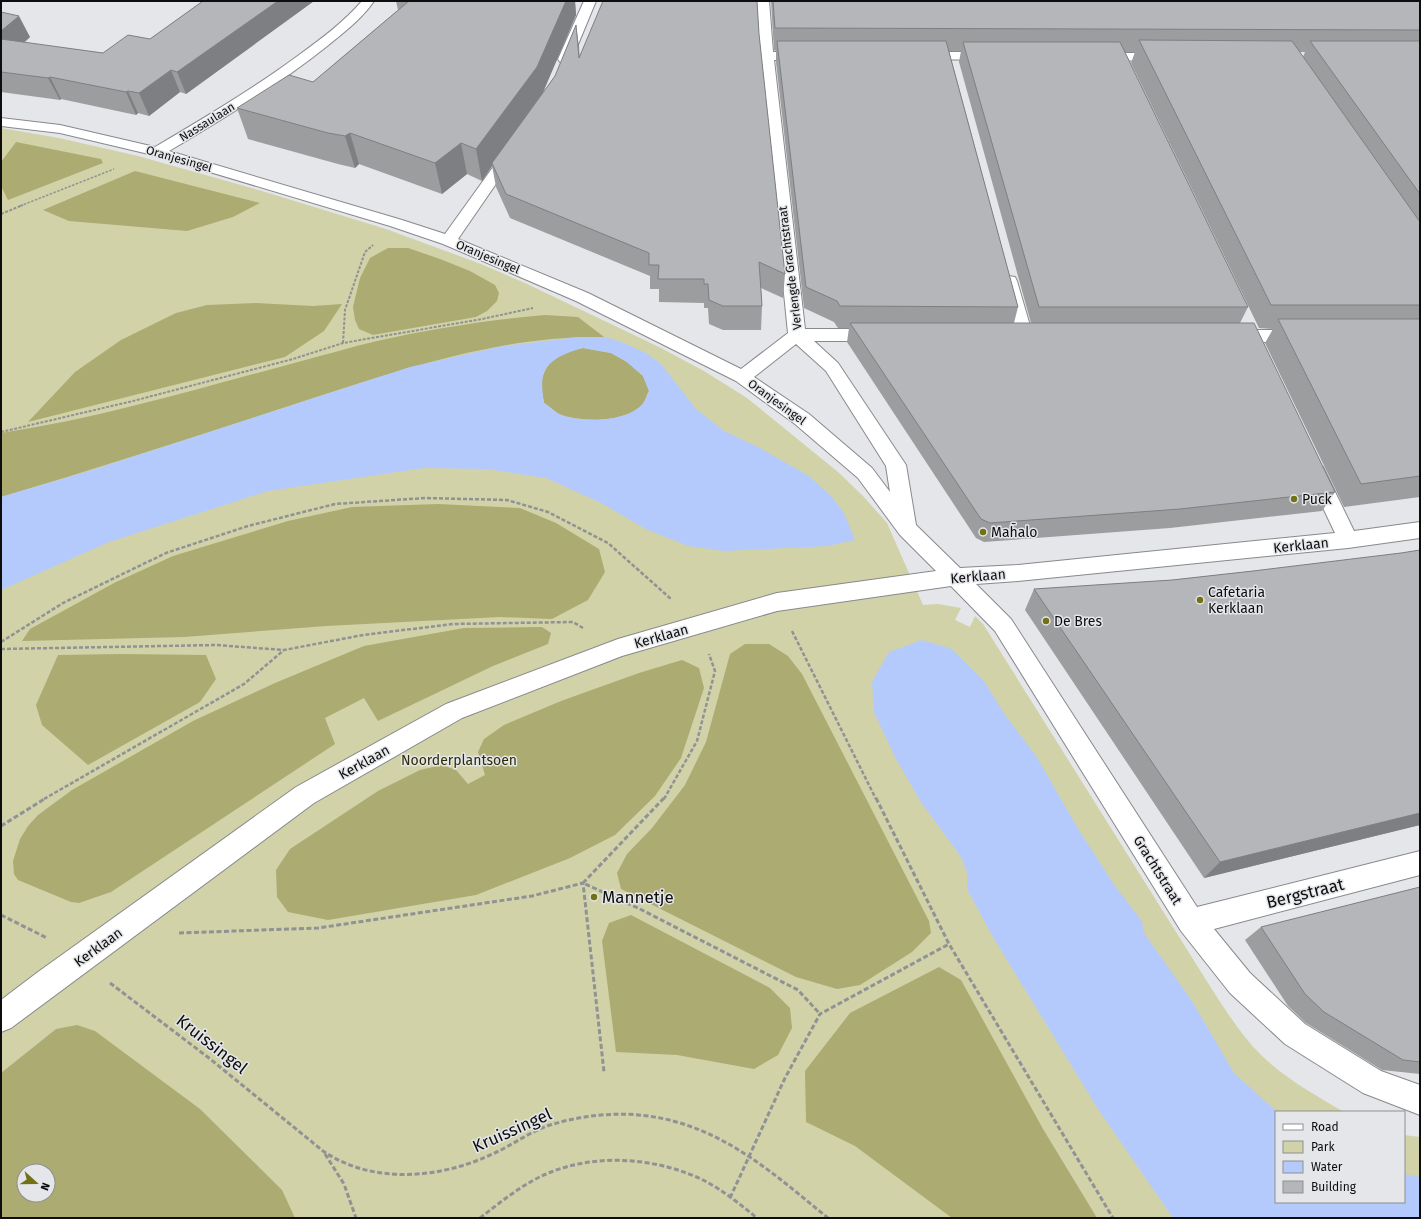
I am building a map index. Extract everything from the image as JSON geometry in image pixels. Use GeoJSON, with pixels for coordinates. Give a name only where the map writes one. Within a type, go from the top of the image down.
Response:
{"type":"FeatureCollection","features":[{"type":"Feature","properties":{"kind":"street","name":"Nassaulaan"},"geometry":{"type":"LineString","coordinates":[[157,152],[251,94],[312,52],[360,11],[368,1]]}},
{"type":"Feature","properties":{"kind":"street"},"geometry":{"type":"LineString","coordinates":[[560,71],[590,1]]}},
{"type":"Feature","properties":{"kind":"street","name":"Verlengde Grachtstraat"},"geometry":{"type":"LineString","coordinates":[[763,1],[767,56],[797,335],[832,367],[896,465],[907,529]]}},
{"type":"Feature","properties":{"kind":"street"},"geometry":{"type":"LineString","coordinates":[[767,56],[822,56]]}},
{"type":"Feature","properties":{"kind":"street"},"geometry":{"type":"LineString","coordinates":[[909,56],[1003,56]]}},
{"type":"Feature","properties":{"kind":"street"},"geometry":{"type":"LineString","coordinates":[[949,56],[953,71]]}},
{"type":"Feature","properties":{"kind":"street"},"geometry":{"type":"LineString","coordinates":[[1081,56],[1124,64],[1176,57]]}},
{"type":"Feature","properties":{"kind":"street","name":"Oranjesingel"},"geometry":{"type":"LineString","coordinates":[[1,122],[60,129],[157,152],[396,223],[449,241],[582,297],[742,377],[802,419],[865,473],[907,529]]}},
{"type":"Feature","properties":{"kind":"street"},"geometry":{"type":"LineString","coordinates":[[449,241],[517,144]]}},
{"type":"Feature","properties":{"kind":"street"},"geometry":{"type":"LineString","coordinates":[[1006,268],[1024,336]]}},
{"type":"Feature","properties":{"kind":"street"},"geometry":{"type":"LineString","coordinates":[[742,377],[797,335],[899,335]]}},
{"type":"Feature","properties":{"kind":"street"},"geometry":{"type":"LineString","coordinates":[[1213,336],[1313,336]]}},
{"type":"Feature","properties":{"kind":"street"},"geometry":{"type":"LineString","coordinates":[[1308,456],[1348,540]]}},
{"type":"Feature","properties":{"kind":"street"},"geometry":{"type":"LineString","coordinates":[[907,529],[956,578]]}},
{"type":"Feature","properties":{"kind":"street","name":"Kerklaan"},"geometry":{"type":"LineString","coordinates":[[1,1018],[305,795],[454,711],[618,648],[777,602],[956,578],[1348,540],[1420,530]]}},
{"type":"Feature","properties":{"kind":"street","name":"Grachtstraat"},"geometry":{"type":"LineString","coordinates":[[956,578],[1003,624],[1191,922],[1240,983],[1295,1034],[1372,1083],[1420,1100]]}},
{"type":"Feature","properties":{"kind":"street","name":"Bergstraat"},"geometry":{"type":"LineString","coordinates":[[1191,922],[1420,863]]}},
{"type":"Feature","properties":{"kind":"path"},"geometry":{"type":"LineString","coordinates":[[1,214],[157,152]]}},
{"type":"Feature","properties":{"kind":"path"},"geometry":{"type":"LineString","coordinates":[[343,343],[345,310],[365,252],[396,223]]}},
{"type":"Feature","properties":{"kind":"path"},"geometry":{"type":"LineString","coordinates":[[1,432],[133,401],[293,359],[343,343],[482,319],[582,297]]}},
{"type":"Feature","properties":{"kind":"path"},"geometry":{"type":"LineString","coordinates":[[1,642],[63,603],[166,553],[248,526],[335,504],[425,498],[507,500],[548,512],[608,543],[699,624],[715,671],[697,742],[663,800],[583,883],[532,896],[318,928],[173,933]]}},
{"type":"Feature","properties":{"kind":"path"},"geometry":{"type":"LineString","coordinates":[[777,602],[949,944],[1113,1218]]}},
{"type":"Feature","properties":{"kind":"path"},"geometry":{"type":"LineString","coordinates":[[1,650],[216,645],[284,650],[363,635],[453,624],[572,622],[618,648]]}},
{"type":"Feature","properties":{"kind":"path"},"geometry":{"type":"LineString","coordinates":[[1,826],[30,807],[244,684],[284,650]]}},
{"type":"Feature","properties":{"kind":"path"},"geometry":{"type":"LineString","coordinates":[[583,883],[638,908],[798,990],[820,1014]]}},
{"type":"Feature","properties":{"kind":"path"},"geometry":{"type":"LineString","coordinates":[[583,883],[604,1072]]}},
{"type":"Feature","properties":{"kind":"path","name":"Kruissingel"},"geometry":{"type":"LineString","coordinates":[[1,915],[43,935],[162,1021],[241,1083],[325,1153],[351,1166],[381,1173],[411,1175],[451,1170],[488,1157],[526,1135],[565,1120],[608,1114],[645,1115],[682,1123],[718,1137],[749,1156],[828,1218]]}},
{"type":"Feature","properties":{"kind":"path"},"geometry":{"type":"LineString","coordinates":[[730,1198],[785,1078],[820,1014],[949,944]]}},
{"type":"Feature","properties":{"kind":"path","name":"Kruissingel"},"geometry":{"type":"LineString","coordinates":[[325,1153],[344,1184],[356,1218]]}},
{"type":"Feature","properties":{"kind":"path"},"geometry":{"type":"LineString","coordinates":[[480,1218],[513,1193],[550,1173],[589,1162],[629,1160],[668,1166],[705,1181],[757,1218]]}},
{"type":"Feature","properties":{"kind":"green space","name":"Noorderplantsoen"},"geometry":{"type":"Polygon","coordinates":[[[1,128],[59,138],[138,156],[262,191],[386,229],[481,264],[525,283],[659,347],[704,371],[747,398],[838,472],[863,496],[887,523],[923,605],[938,604],[961,608],[955,620],[970,627],[975,616],[983,624],[1239,1030],[1261,1055],[1280,1071],[1301,1086],[1342,1111],[1275,1111],[1275,1203],[1405,1203],[1405,1135],[1420,1137],[1420,1218],[1,1218],[1,128]]]}},
{"type":"Feature","properties":{"kind":"green space"},"geometry":{"type":"Polygon","coordinates":[[[16,142],[101,159],[103,163],[8,200],[1,186],[1,162],[16,142]]]}},
{"type":"Feature","properties":{"kind":"green space"},"geometry":{"type":"Polygon","coordinates":[[[135,171],[260,203],[233,217],[187,231],[69,221],[43,210],[135,171]]]}},
{"type":"Feature","properties":{"kind":"green space"},"geometry":{"type":"Polygon","coordinates":[[[388,248],[408,248],[470,271],[495,285],[499,293],[497,301],[487,311],[476,317],[373,335],[359,329],[355,320],[353,307],[360,278],[370,258],[388,248]]]}},
{"type":"Feature","properties":{"kind":"green space"},"geometry":{"type":"Polygon","coordinates":[[[256,303],[313,306],[342,304],[324,331],[285,357],[28,422],[75,372],[121,340],[176,313],[207,305],[256,303]]]}},
{"type":"Feature","properties":{"kind":"green space"},"geometry":{"type":"Polygon","coordinates":[[[545,315],[578,317],[604,337],[564,338],[525,342],[486,349],[408,368],[148,452],[1,497],[1,433],[39,427],[114,411],[377,341],[461,325],[545,315]]]}},
{"type":"Feature","properties":{"kind":"green space"},"geometry":{"type":"Polygon","coordinates":[[[583,348],[611,353],[627,362],[643,376],[649,391],[644,402],[637,409],[628,414],[616,417],[591,420],[568,417],[559,414],[544,403],[541,383],[551,362],[562,355],[583,348]]]}},
{"type":"Feature","properties":{"kind":"green space"},"geometry":{"type":"Polygon","coordinates":[[[438,504],[520,508],[556,523],[599,549],[605,572],[588,600],[552,619],[500,617],[326,626],[184,637],[22,641],[30,629],[114,583],[173,556],[288,521],[352,507],[438,504]]]}},
{"type":"Feature","properties":{"kind":"green space"},"geometry":{"type":"Polygon","coordinates":[[[542,627],[551,633],[548,644],[493,666],[378,721],[364,698],[325,718],[335,744],[111,892],[79,903],[71,902],[18,880],[14,874],[13,861],[20,839],[28,826],[38,815],[72,790],[193,721],[275,683],[364,646],[464,628],[542,627]]]}},
{"type":"Feature","properties":{"kind":"green space"},"geometry":{"type":"Polygon","coordinates":[[[745,644],[769,644],[788,656],[802,674],[929,921],[931,933],[912,952],[860,985],[837,989],[796,977],[621,889],[617,873],[627,854],[652,828],[685,785],[706,742],[730,654],[745,644]]]}},
{"type":"Feature","properties":{"kind":"green space"},"geometry":{"type":"Polygon","coordinates":[[[58,655],[206,655],[216,679],[200,702],[88,765],[42,725],[36,705],[58,655]]]}},
{"type":"Feature","properties":{"kind":"green space"},"geometry":{"type":"Polygon","coordinates":[[[682,660],[699,668],[704,688],[681,758],[655,796],[615,835],[570,858],[476,895],[328,920],[288,912],[277,897],[276,870],[290,849],[378,791],[420,770],[442,765],[456,770],[468,784],[485,775],[478,752],[484,739],[504,725],[561,701],[639,673],[682,660]]]}},
{"type":"Feature","properties":{"kind":"green space"},"geometry":{"type":"Polygon","coordinates":[[[631,915],[770,988],[790,1008],[792,1028],[778,1055],[754,1069],[677,1055],[616,1052],[602,941],[609,923],[631,915]]]}},
{"type":"Feature","properties":{"kind":"green space"},"geometry":{"type":"Polygon","coordinates":[[[939,967],[961,980],[1043,1129],[1097,1218],[952,1218],[855,1146],[806,1122],[805,1071],[850,1013],[939,967]]]}},
{"type":"Feature","properties":{"kind":"green space"},"geometry":{"type":"Polygon","coordinates":[[[77,1025],[95,1031],[200,1109],[282,1190],[295,1218],[1,1218],[1,1073],[56,1029],[77,1025]]]}},
{"type":"Feature","properties":{"kind":"water"},"geometry":{"type":"Polygon","coordinates":[[[578,337],[604,337],[619,341],[646,353],[661,364],[696,409],[724,431],[758,447],[809,476],[832,497],[844,513],[855,540],[828,546],[724,551],[688,546],[646,529],[601,503],[546,478],[486,469],[424,468],[268,491],[109,542],[1,590],[1,497],[92,470],[410,367],[503,346],[578,337]],[[583,348],[552,361],[543,376],[542,388],[544,403],[559,414],[568,417],[591,420],[616,417],[628,414],[637,409],[644,402],[649,391],[643,376],[627,362],[611,353],[583,348]]]}},
{"type":"Feature","properties":{"kind":"water"},"geometry":{"type":"Polygon","coordinates":[[[922,640],[952,649],[984,681],[1005,715],[1036,756],[1080,832],[1115,886],[1142,921],[1144,933],[1192,1001],[1234,1073],[1276,1111],[1275,1203],[1405,1203],[1405,1174],[1420,1177],[1420,1218],[1173,1218],[1098,1109],[993,937],[967,889],[967,872],[961,857],[921,802],[895,757],[874,712],[872,682],[889,652],[922,640]]]}},
{"type":"Feature","properties":{"kind":"building"},"geometry":{"type":"Polygon","coordinates":[[[203,1],[278,1],[177,72],[171,70],[139,93],[126,92],[50,77],[1,72],[1,39],[103,53],[128,35],[150,39],[203,1]]]}},
{"type":"Feature","properties":{"kind":"building"},"geometry":{"type":"Polygon","coordinates":[[[409,1],[566,1],[537,67],[476,149],[461,143],[435,163],[350,133],[345,136],[328,133],[237,108],[289,75],[313,82],[409,1]]]}},
{"type":"Feature","properties":{"kind":"building"},"geometry":{"type":"Polygon","coordinates":[[[603,1],[757,1],[759,34],[785,274],[759,262],[762,306],[723,306],[709,300],[708,284],[704,284],[704,279],[658,279],[659,265],[649,265],[649,253],[506,194],[492,163],[555,76],[576,25],[579,58],[603,1]]]}},
{"type":"Feature","properties":{"kind":"building"},"geometry":{"type":"Polygon","coordinates":[[[773,1],[1420,1],[1420,30],[775,28],[773,1]]]}},
{"type":"Feature","properties":{"kind":"building"},"geometry":{"type":"Polygon","coordinates":[[[1,12],[19,16],[1,31],[1,12]]]}},
{"type":"Feature","properties":{"kind":"building"},"geometry":{"type":"Polygon","coordinates":[[[1139,40],[1292,41],[1420,222],[1420,305],[1271,305],[1139,40]]]}},
{"type":"Feature","properties":{"kind":"building"},"geometry":{"type":"Polygon","coordinates":[[[777,41],[946,41],[1018,307],[840,306],[837,301],[806,287],[777,41]]]}},
{"type":"Feature","properties":{"kind":"building"},"geometry":{"type":"Polygon","coordinates":[[[1310,41],[1420,41],[1420,194],[1310,41]]]}},
{"type":"Feature","properties":{"kind":"building"},"geometry":{"type":"Polygon","coordinates":[[[963,42],[1120,42],[1248,307],[1039,307],[963,42]]]}},
{"type":"Feature","properties":{"kind":"building"},"geometry":{"type":"Polygon","coordinates":[[[1278,319],[1420,319],[1420,476],[1361,484],[1278,319]]]}},
{"type":"Feature","properties":{"kind":"building"},"geometry":{"type":"Polygon","coordinates":[[[850,323],[1254,323],[1335,492],[1180,509],[990,523],[981,519],[850,323]]]}},
{"type":"Feature","properties":{"kind":"building"},"geometry":{"type":"Polygon","coordinates":[[[1420,550],[1420,813],[1220,862],[1034,589],[1172,580],[1420,550]]]}},
{"type":"Feature","properties":{"kind":"building"},"geometry":{"type":"Polygon","coordinates":[[[1420,887],[1420,1062],[1403,1060],[1324,1012],[1305,994],[1261,927],[1420,887]]]}},
{"type":"Feature","properties":{"kind":"place","name":"Puck"},"geometry":{"type":"Point","coordinates":[1294,499]}},
{"type":"Feature","properties":{"kind":"place","name":"Mah̄alo"},"geometry":{"type":"Point","coordinates":[983,532]}},
{"type":"Feature","properties":{"kind":"place","name":"Cafetaria Kerklaan"},"geometry":{"type":"Point","coordinates":[1200,600]}},
{"type":"Feature","properties":{"kind":"place","name":"De Bres"},"geometry":{"type":"Point","coordinates":[1046,621]}},
{"type":"Feature","properties":{"kind":"place","name":"Mannetje"},"geometry":{"type":"Point","coordinates":[594,897]}}]}
